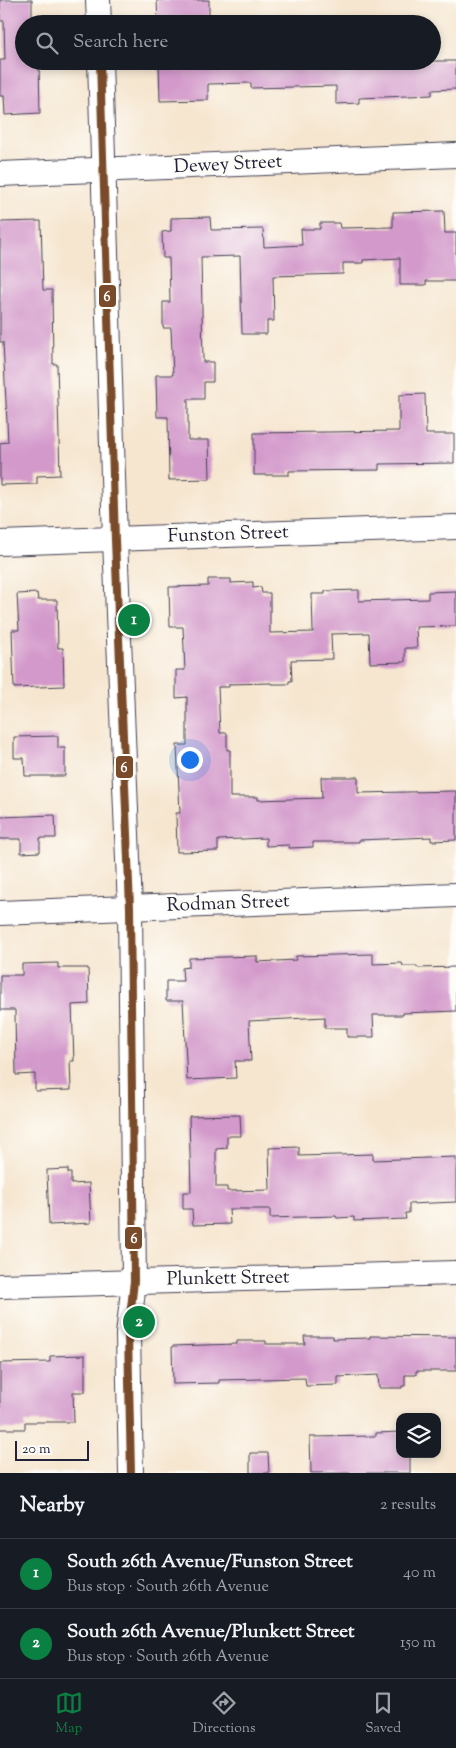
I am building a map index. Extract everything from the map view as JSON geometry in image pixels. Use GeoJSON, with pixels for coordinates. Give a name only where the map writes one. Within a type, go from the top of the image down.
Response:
{"type":"FeatureCollection","features":[{"type":"Feature","properties":{"kind":"street"},"geometry":{"type":"LineString","coordinates":[[98,0],[99,15]]}},
{"type":"Feature","properties":{"kind":"street"},"geometry":{"type":"LineString","coordinates":[[100,70],[115,540],[130,908],[134,1281],[128,1335],[131,1473]]}},
{"type":"Feature","properties":{"kind":"street","name":"Dewey Street"},"geometry":{"type":"LineString","coordinates":[[0,174],[456,155]]}},
{"type":"Feature","properties":{"kind":"street","name":"Funston Street"},"geometry":{"type":"LineString","coordinates":[[0,543],[456,527]]}},
{"type":"Feature","properties":{"kind":"street","name":"Rodman Street"},"geometry":{"type":"LineString","coordinates":[[0,913],[456,895]]}},
{"type":"Feature","properties":{"kind":"street","name":"Plunkett Street"},"geometry":{"type":"LineString","coordinates":[[0,1286],[456,1273]]}},
{"type":"Feature","properties":{"kind":"building"},"geometry":{"type":"Polygon","coordinates":[[[0,0],[32,0],[32,15],[15,15],[15,70],[39,70],[40,113],[5,115],[4,96],[0,96],[0,60],[5,60],[4,21],[0,21],[0,0]]]}},
{"type":"Feature","properties":{"kind":"building"},"geometry":{"type":"Polygon","coordinates":[[[157,0],[209,0],[209,15],[158,15],[157,0]]]}},
{"type":"Feature","properties":{"kind":"building"},"geometry":{"type":"Polygon","coordinates":[[[441,61],[456,61],[456,89],[432,90],[432,95],[359,98],[359,103],[336,104],[336,86],[251,88],[251,83],[208,84],[208,100],[160,101],[159,70],[441,70],[441,61]]]}},
{"type":"Feature","properties":{"kind":"building"},"geometry":{"type":"Polygon","coordinates":[[[444,211],[445,233],[456,233],[456,281],[426,281],[426,285],[400,285],[400,258],[363,260],[363,263],[343,263],[343,274],[273,276],[274,321],[267,321],[267,334],[242,334],[240,256],[201,257],[203,362],[213,362],[213,382],[204,382],[204,399],[188,399],[188,440],[209,440],[210,479],[169,480],[168,417],[157,417],[156,375],[173,375],[171,328],[163,328],[163,302],[170,302],[169,258],[163,258],[162,232],[171,231],[171,218],[210,217],[211,230],[263,229],[264,247],[302,245],[301,229],[320,229],[320,223],[339,223],[340,228],[393,227],[393,212],[444,211]]]}},
{"type":"Feature","properties":{"kind":"building"},"geometry":{"type":"Polygon","coordinates":[[[41,221],[43,290],[52,290],[53,364],[57,364],[60,475],[37,476],[37,484],[0,485],[0,443],[8,442],[3,342],[0,342],[0,222],[41,221]]]}},
{"type":"Feature","properties":{"kind":"building"},"geometry":{"type":"Polygon","coordinates":[[[425,394],[426,434],[454,434],[454,463],[379,464],[379,470],[289,471],[289,475],[254,475],[254,433],[399,431],[399,395],[425,394]]]}},
{"type":"Feature","properties":{"kind":"building"},"geometry":{"type":"Polygon","coordinates":[[[208,579],[231,579],[231,583],[253,582],[253,588],[261,587],[262,593],[270,593],[270,633],[313,632],[312,594],[325,594],[325,591],[359,590],[359,601],[428,599],[428,592],[456,591],[456,626],[416,627],[417,648],[405,648],[405,662],[370,663],[369,633],[331,634],[332,659],[291,660],[292,681],[289,681],[289,684],[229,684],[229,687],[218,687],[220,733],[227,733],[227,750],[230,750],[230,797],[258,797],[258,800],[322,798],[321,777],[358,777],[358,793],[456,791],[456,840],[431,841],[431,837],[359,840],[359,842],[313,842],[313,847],[289,848],[289,845],[266,846],[266,838],[218,840],[218,851],[177,852],[176,813],[180,813],[177,745],[187,745],[187,697],[176,698],[176,670],[185,670],[183,627],[170,627],[169,587],[208,586],[208,579]]]}},
{"type":"Feature","properties":{"kind":"building"},"geometry":{"type":"Polygon","coordinates":[[[37,593],[38,600],[57,600],[58,648],[63,648],[64,686],[14,688],[12,630],[19,630],[17,594],[37,593]]]}},
{"type":"Feature","properties":{"kind":"building"},"geometry":{"type":"Polygon","coordinates":[[[58,736],[58,748],[65,748],[65,776],[25,776],[24,758],[14,758],[14,737],[58,736]]]}},
{"type":"Feature","properties":{"kind":"building"},"geometry":{"type":"Polygon","coordinates":[[[55,815],[56,838],[40,838],[40,852],[21,853],[21,839],[0,839],[0,817],[55,815]]]}},
{"type":"Feature","properties":{"kind":"building"},"geometry":{"type":"Polygon","coordinates":[[[373,954],[373,964],[402,963],[403,966],[417,966],[418,968],[456,967],[456,1011],[373,1015],[374,1037],[347,1037],[347,1028],[325,1028],[325,1017],[249,1021],[251,1061],[235,1061],[236,1078],[187,1080],[183,1001],[166,1001],[166,981],[183,981],[182,968],[189,967],[189,958],[257,956],[257,962],[296,960],[296,956],[373,954]]]}},
{"type":"Feature","properties":{"kind":"building"},"geometry":{"type":"Polygon","coordinates":[[[58,963],[58,968],[88,968],[89,1004],[72,1005],[74,1061],[70,1061],[71,1090],[35,1091],[35,1074],[16,1075],[15,1010],[0,1010],[0,975],[22,975],[22,964],[58,963]]]}},
{"type":"Feature","properties":{"kind":"building"},"geometry":{"type":"Polygon","coordinates":[[[240,1115],[241,1136],[227,1136],[227,1148],[216,1149],[216,1187],[227,1187],[227,1191],[270,1190],[269,1148],[299,1147],[299,1156],[373,1154],[373,1160],[456,1157],[456,1202],[409,1204],[409,1213],[405,1213],[406,1219],[354,1221],[354,1217],[337,1218],[336,1216],[270,1218],[270,1209],[229,1209],[230,1224],[193,1225],[192,1209],[183,1209],[183,1192],[191,1192],[189,1116],[240,1115]]]}},
{"type":"Feature","properties":{"kind":"building"},"geometry":{"type":"Polygon","coordinates":[[[68,1169],[68,1173],[71,1173],[71,1184],[89,1183],[91,1223],[49,1225],[47,1170],[68,1169]]]}},
{"type":"Feature","properties":{"kind":"building"},"geometry":{"type":"Polygon","coordinates":[[[304,1336],[333,1336],[333,1339],[370,1338],[370,1336],[456,1337],[456,1371],[416,1371],[416,1375],[405,1375],[405,1386],[402,1386],[402,1388],[379,1388],[378,1375],[338,1377],[338,1385],[306,1386],[305,1378],[219,1380],[219,1383],[173,1384],[172,1346],[237,1344],[237,1341],[266,1341],[266,1344],[305,1344],[304,1336]]]}},
{"type":"Feature","properties":{"kind":"building"},"geometry":{"type":"Polygon","coordinates":[[[85,1355],[85,1392],[73,1392],[74,1422],[25,1422],[25,1429],[0,1429],[0,1363],[50,1362],[50,1356],[85,1355]]]}},
{"type":"Feature","properties":{"kind":"building"},"geometry":{"type":"Polygon","coordinates":[[[396,1432],[396,1458],[410,1458],[410,1473],[311,1473],[310,1437],[376,1436],[376,1433],[396,1432]]]}},
{"type":"Feature","properties":{"kind":"building"},"geometry":{"type":"Polygon","coordinates":[[[250,1453],[268,1453],[269,1473],[250,1473],[250,1453]]]}},
{"type":"Feature","properties":{"kind":"transit line","name":"6"},"geometry":{"type":"LineString","coordinates":[[100,70],[115,540],[130,908],[134,1281],[128,1335],[131,1473]]}},
{"type":"Feature","properties":{"kind":"place","name":"South 26th Avenue/Funston Street"},"geometry":{"type":"Point","coordinates":[134,620]}},
{"type":"Feature","properties":{"kind":"place","name":"South 26th Avenue/Plunkett Street"},"geometry":{"type":"Point","coordinates":[139,1322]}}]}
